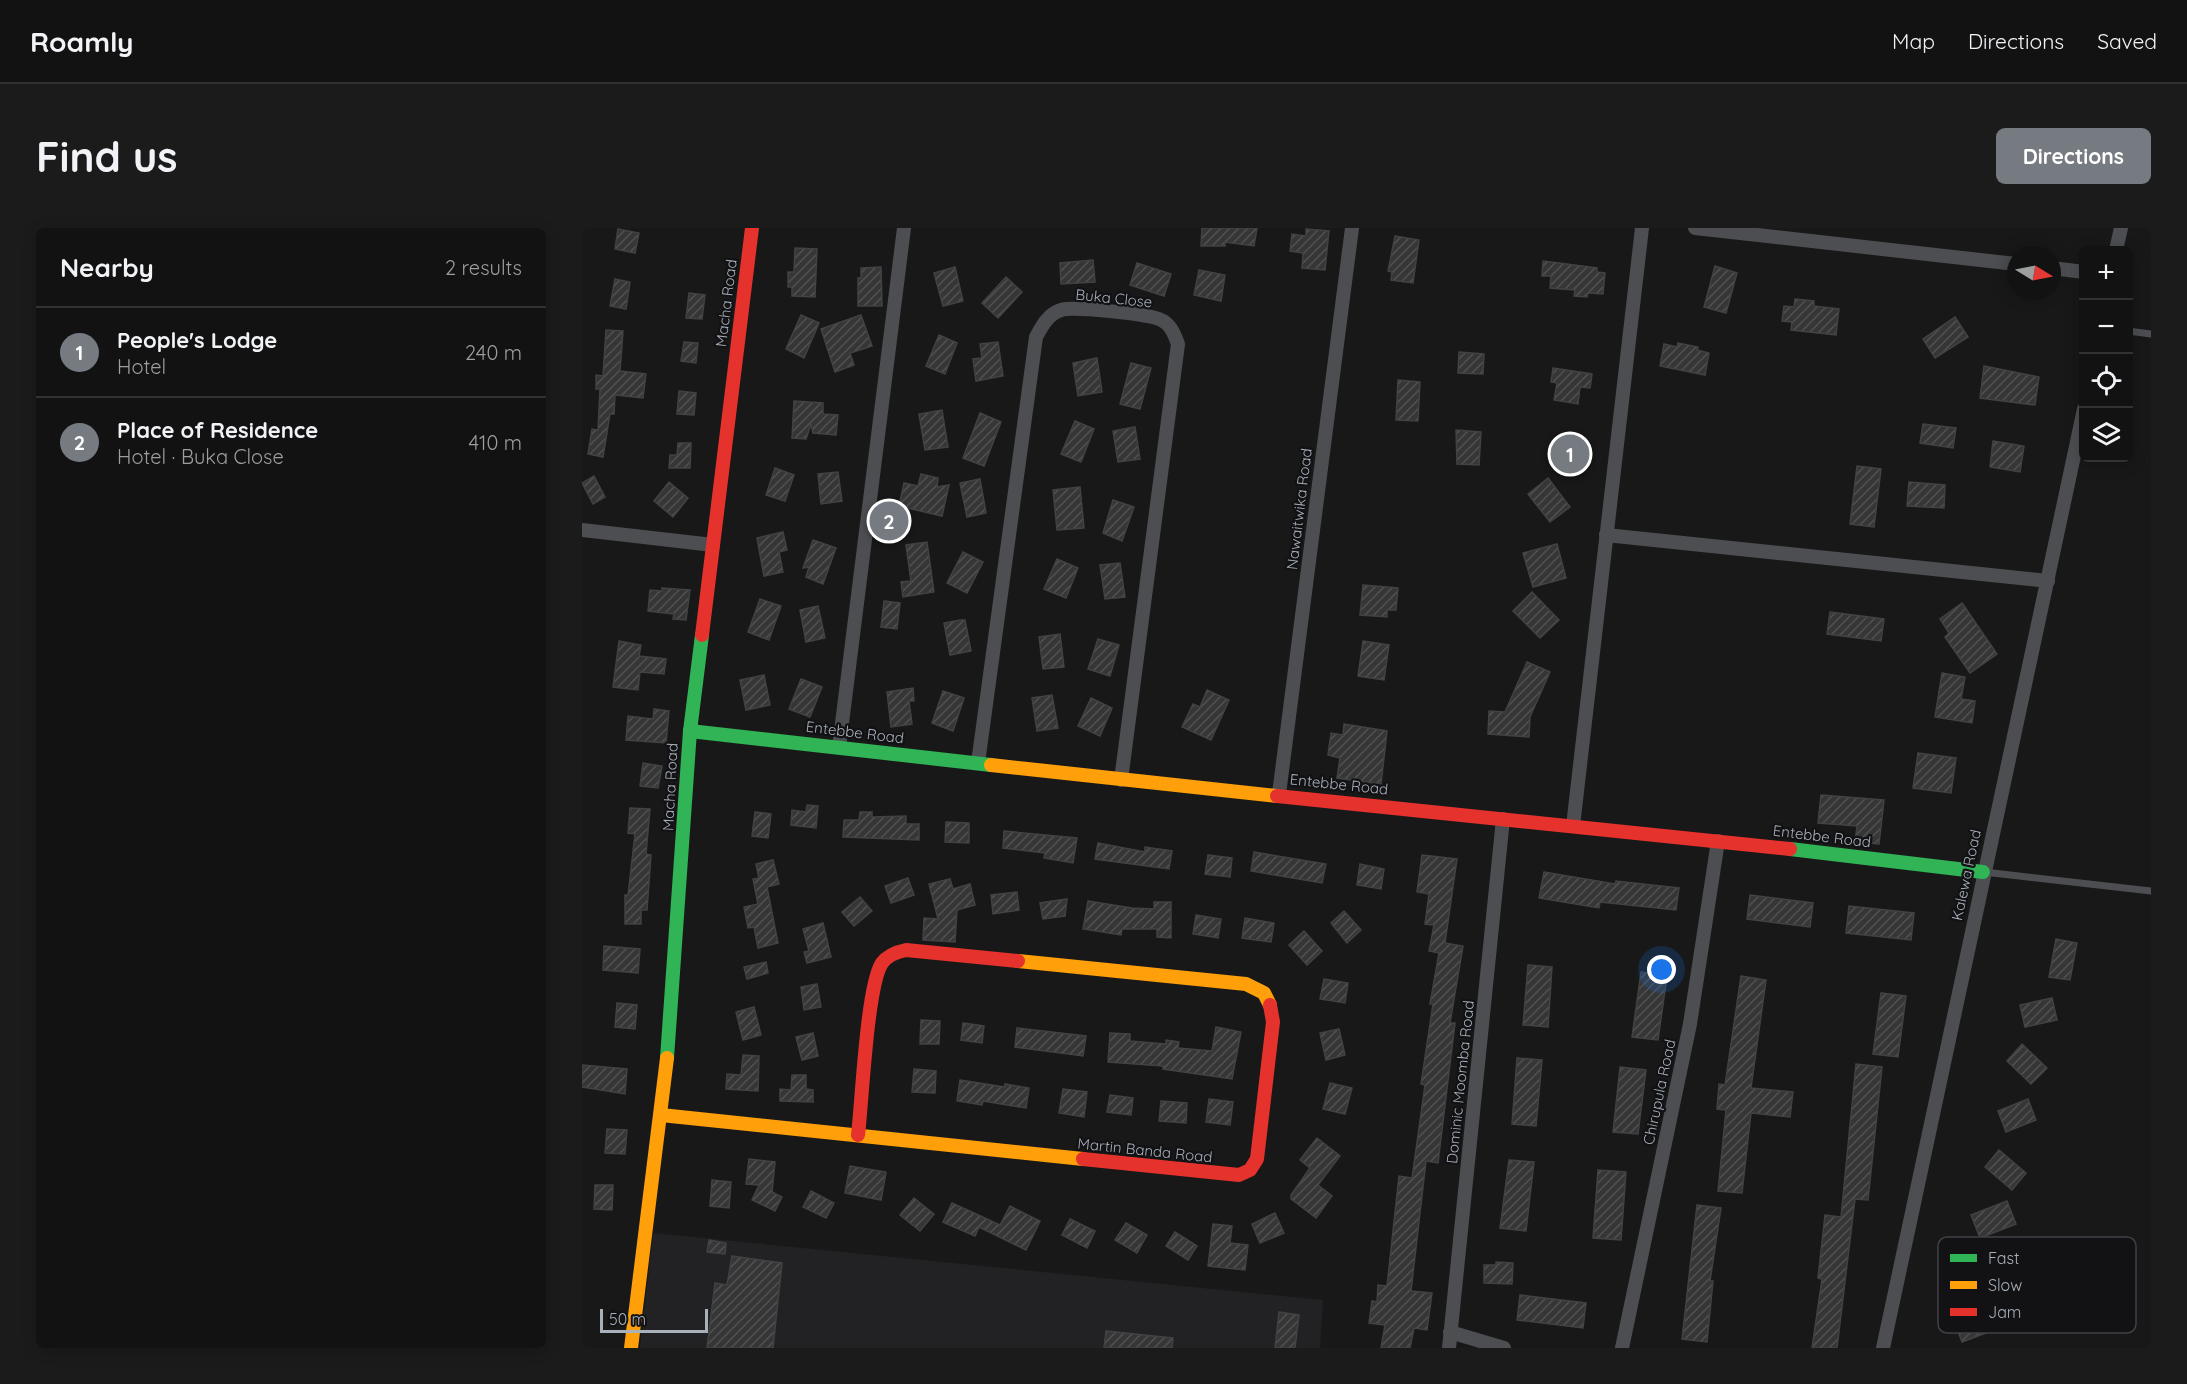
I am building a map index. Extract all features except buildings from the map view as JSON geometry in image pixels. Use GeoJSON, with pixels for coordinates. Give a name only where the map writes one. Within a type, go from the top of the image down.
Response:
{"type":"FeatureCollection","features":[{"type":"Feature","properties":{"kind":"street","name":"Macha Road"},"geometry":{"type":"LineString","coordinates":[[632,1348],[662,1115],[677,962],[690,731],[752,228]]}},
{"type":"Feature","properties":{"kind":"street"},"geometry":{"type":"LineString","coordinates":[[839,747],[904,228]]}},
{"type":"Feature","properties":{"kind":"street","name":"Nawaitwika Road"},"geometry":{"type":"LineString","coordinates":[[1279,794],[1352,228]]}},
{"type":"Feature","properties":{"kind":"street"},"geometry":{"type":"LineString","coordinates":[[1573,826],[1642,228]]}},
{"type":"Feature","properties":{"kind":"street"},"geometry":{"type":"LineString","coordinates":[[1695,228],[2007,263]]}},
{"type":"Feature","properties":{"kind":"street"},"geometry":{"type":"LineString","coordinates":[[2117,246],[2121,228]]}},
{"type":"Feature","properties":{"kind":"street"},"geometry":{"type":"LineString","coordinates":[[2061,269],[2079,271]]}},
{"type":"Feature","properties":{"kind":"street","name":"Buka Close"},"geometry":{"type":"LineString","coordinates":[[978,764],[1036,337],[1044,321],[1060,310],[1080,308],[1159,319],[1171,327],[1178,344],[1121,780]]}},
{"type":"Feature","properties":{"kind":"street","name":"Kalewa Road"},"geometry":{"type":"LineString","coordinates":[[1883,1348],[1983,872],[2079,433]]}},
{"type":"Feature","properties":{"kind":"street"},"geometry":{"type":"LineString","coordinates":[[582,530],[713,545]]}},
{"type":"Feature","properties":{"kind":"street"},"geometry":{"type":"LineString","coordinates":[[1606,535],[2048,581]]}},
{"type":"Feature","properties":{"kind":"street","name":"Entebbe Road"},"geometry":{"type":"LineString","coordinates":[[690,731],[1121,780],[1279,794],[1718,841],[1983,872]]}},
{"type":"Feature","properties":{"kind":"street","name":"Dominic Moomba Road"},"geometry":{"type":"LineString","coordinates":[[1449,1348],[1503,819]]}},
{"type":"Feature","properties":{"kind":"street","name":"Chirupula Road"},"geometry":{"type":"LineString","coordinates":[[1622,1348],[1690,1024],[1718,841]]}},
{"type":"Feature","properties":{"kind":"street","name":"Martin Banda Road"},"geometry":{"type":"LineString","coordinates":[[662,1115],[1239,1175],[1250,1170],[1257,1160],[1274,1022],[1267,996],[1259,988],[1246,984],[906,950],[894,952],[885,957],[877,970],[874,984],[858,1135]]}},
{"type":"Feature","properties":{"kind":"street"},"geometry":{"type":"LineString","coordinates":[[1450,1332],[1504,1348]]}},
{"type":"Feature","properties":{"kind":"lane"},"geometry":{"type":"LineString","coordinates":[[2133,332],[2151,334]]}},
{"type":"Feature","properties":{"kind":"lane"},"geometry":{"type":"LineString","coordinates":[[1983,872],[2151,891]]}},
{"type":"Feature","properties":{"kind":"shaded area"},"geometry":{"type":"Polygon","coordinates":[[[653,1233],[1323,1300],[1320,1348],[640,1348],[653,1233]]]}},
{"type":"Feature","properties":{"kind":"traffic: fast"},"geometry":{"type":"LineString","coordinates":[[667,1058],[690,731],[702,635]]}},
{"type":"Feature","properties":{"kind":"traffic: fast"},"geometry":{"type":"LineString","coordinates":[[690,731],[991,765]]}},
{"type":"Feature","properties":{"kind":"traffic: fast"},"geometry":{"type":"LineString","coordinates":[[1790,849],[1983,872]]}},
{"type":"Feature","properties":{"kind":"traffic: slow"},"geometry":{"type":"LineString","coordinates":[[991,765],[1277,796]]}},
{"type":"Feature","properties":{"kind":"traffic: slow"},"geometry":{"type":"LineString","coordinates":[[1018,961],[1246,984],[1264,993],[1270,1005]]}},
{"type":"Feature","properties":{"kind":"traffic: slow"},"geometry":{"type":"LineString","coordinates":[[631,1348],[667,1058]]}},
{"type":"Feature","properties":{"kind":"traffic: slow"},"geometry":{"type":"LineString","coordinates":[[661,1115],[1083,1159]]}},
{"type":"Feature","properties":{"kind":"traffic: jam"},"geometry":{"type":"LineString","coordinates":[[702,635],[752,228]]}},
{"type":"Feature","properties":{"kind":"traffic: jam"},"geometry":{"type":"LineString","coordinates":[[1277,796],[1790,849]]}},
{"type":"Feature","properties":{"kind":"traffic: jam"},"geometry":{"type":"LineString","coordinates":[[858,1135],[872,995],[884,960],[892,954],[906,950],[1018,961]]}},
{"type":"Feature","properties":{"kind":"traffic: jam"},"geometry":{"type":"LineString","coordinates":[[1083,1159],[1239,1175],[1250,1170],[1257,1159],[1273,1022],[1270,1005]]}},
{"type":"Feature","properties":{"kind":"place","name":"People's Lodge"},"geometry":{"type":"Point","coordinates":[1570,454]}},
{"type":"Feature","properties":{"kind":"place","name":"Place of Residence"},"geometry":{"type":"Point","coordinates":[889,521]}}]}
